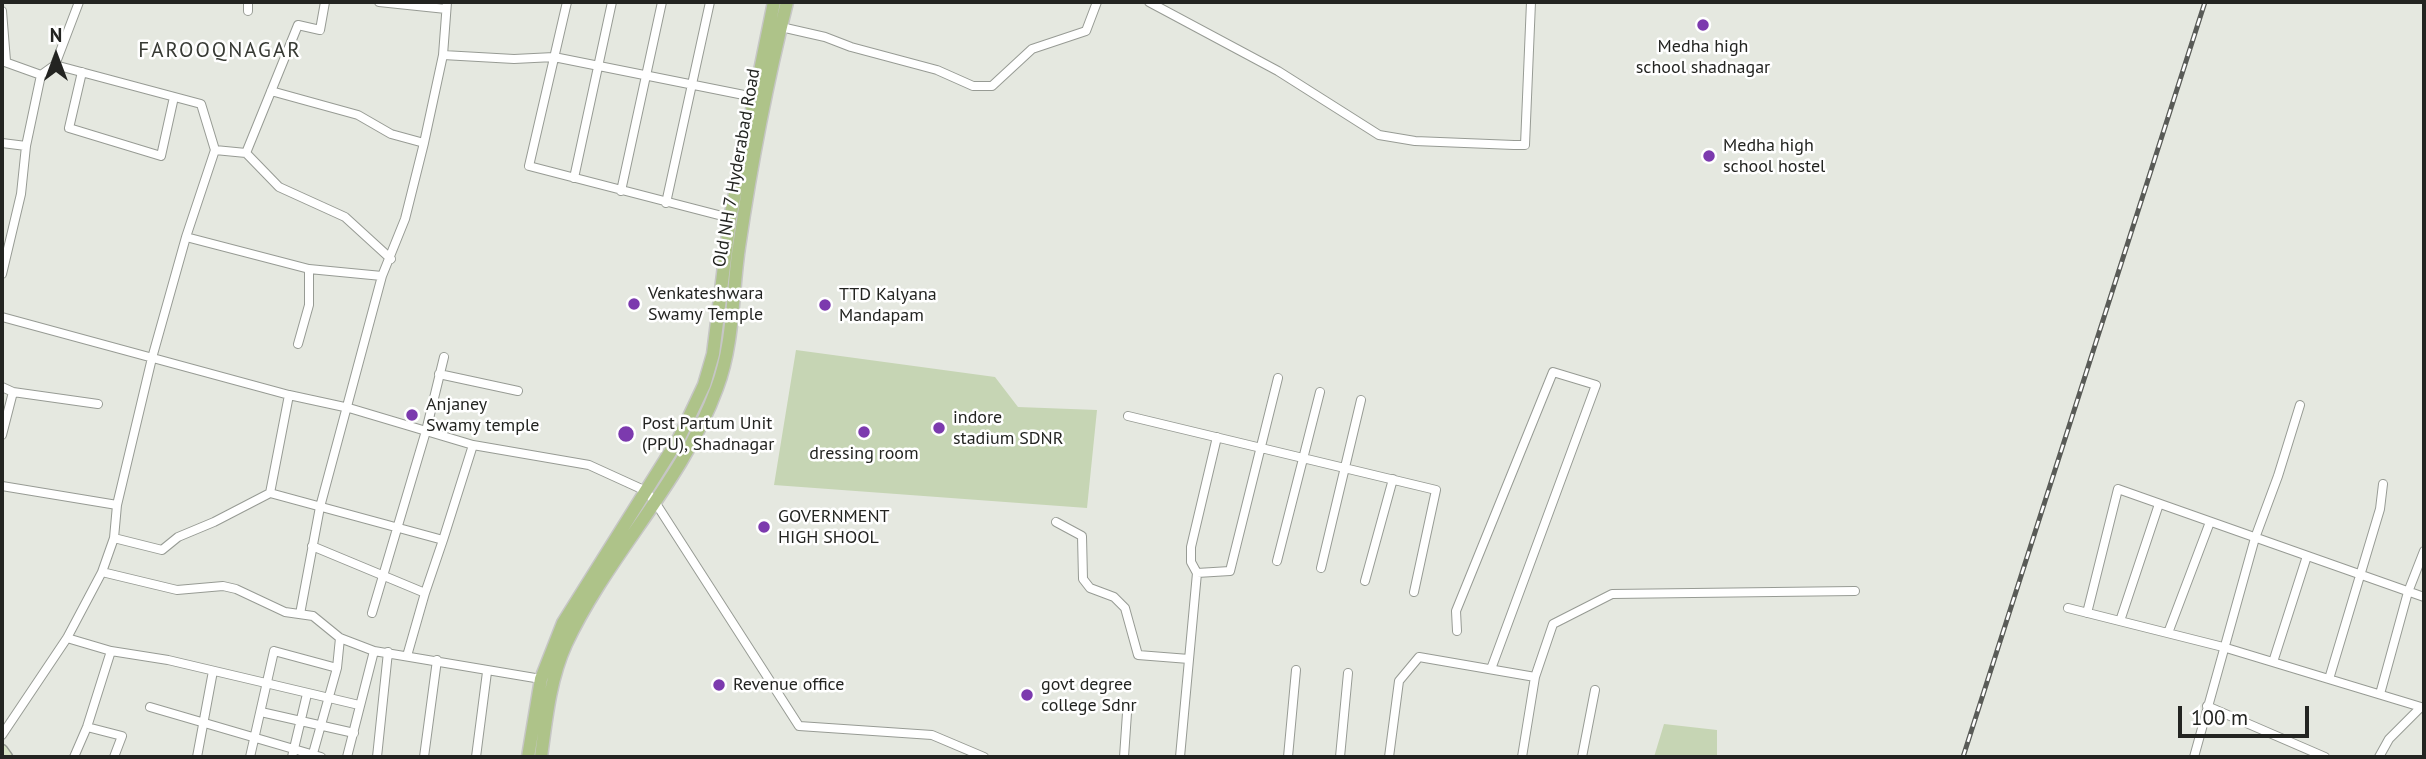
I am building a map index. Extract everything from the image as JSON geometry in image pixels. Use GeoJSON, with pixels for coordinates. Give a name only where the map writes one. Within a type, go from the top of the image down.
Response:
{"type":"FeatureCollection","features":[{"type":"Feature","properties":{"kind":"main road","name":"Old NH 7 Hyderabad Road"},"geometry":{"type":"LineString","coordinates":[[528,757],[541,679],[563,623],[688,421],[704,385],[713,354],[730,218],[774,2]]}},
{"type":"Feature","properties":{"kind":"main road","name":"Old NH 7 Hyderabad Road"},"geometry":{"type":"LineString","coordinates":[[541,757],[549,701],[566,645],[583,613],[696,435],[724,365],[740,242],[787,2]]}},
{"type":"Feature","properties":{"kind":"main road"},"geometry":{"type":"LineString","coordinates":[[2,750],[7,757]]}},
{"type":"Feature","properties":{"kind":"street"},"geometry":{"type":"LineString","coordinates":[[2,274],[21,194],[26,146],[41,75],[55,65],[79,2]]}},
{"type":"Feature","properties":{"kind":"street"},"geometry":{"type":"LineString","coordinates":[[248,2],[248,12]]}},
{"type":"Feature","properties":{"kind":"street"},"geometry":{"type":"LineString","coordinates":[[246,153],[298,25],[320,30],[326,2]]}},
{"type":"Feature","properties":{"kind":"street"},"geometry":{"type":"LineString","coordinates":[[300,614],[320,507],[349,408],[382,276],[405,219],[443,55],[446,5],[379,2]]}},
{"type":"Feature","properties":{"kind":"street"},"geometry":{"type":"LineString","coordinates":[[567,2],[529,166],[730,218]]}},
{"type":"Feature","properties":{"kind":"street"},"geometry":{"type":"LineString","coordinates":[[574,178],[612,2]]}},
{"type":"Feature","properties":{"kind":"street"},"geometry":{"type":"LineString","coordinates":[[621,191],[662,2]]}},
{"type":"Feature","properties":{"kind":"street"},"geometry":{"type":"LineString","coordinates":[[666,203],[710,2]]}},
{"type":"Feature","properties":{"kind":"street"},"geometry":{"type":"LineString","coordinates":[[781,27],[937,70],[973,86],[992,86],[1032,49],[1086,31],[1097,2]]}},
{"type":"Feature","properties":{"kind":"street"},"geometry":{"type":"LineString","coordinates":[[1149,2],[1278,71],[1379,135],[1415,141],[1514,145],[1525,145],[1531,2]]}},
{"type":"Feature","properties":{"kind":"street"},"geometry":{"type":"LineString","coordinates":[[2,11],[4,61],[41,75]]}},
{"type":"Feature","properties":{"kind":"street"},"geometry":{"type":"LineString","coordinates":[[443,55],[514,59],[554,57],[754,97]]}},
{"type":"Feature","properties":{"kind":"street"},"geometry":{"type":"LineString","coordinates":[[2,735],[67,638],[102,572],[114,538],[117,505],[152,358],[186,237],[215,150],[201,104],[55,65]]}},
{"type":"Feature","properties":{"kind":"street"},"geometry":{"type":"LineString","coordinates":[[82,72],[69,128],[161,156],[174,97]]}},
{"type":"Feature","properties":{"kind":"street"},"geometry":{"type":"LineString","coordinates":[[271,91],[358,116],[391,134],[424,143]]}},
{"type":"Feature","properties":{"kind":"street"},"geometry":{"type":"LineString","coordinates":[[2,144],[26,146]]}},
{"type":"Feature","properties":{"kind":"street"},"geometry":{"type":"LineString","coordinates":[[215,150],[246,153],[279,187],[345,217],[391,259]]}},
{"type":"Feature","properties":{"kind":"street"},"geometry":{"type":"LineString","coordinates":[[186,237],[309,269],[382,276]]}},
{"type":"Feature","properties":{"kind":"street"},"geometry":{"type":"LineString","coordinates":[[298,344],[309,305],[309,269]]}},
{"type":"Feature","properties":{"kind":"street"},"geometry":{"type":"LineString","coordinates":[[2,317],[289,395],[349,408],[472,445],[589,465],[646,491],[655,502],[799,726],[932,735],[984,757]]}},
{"type":"Feature","properties":{"kind":"street"},"geometry":{"type":"LineString","coordinates":[[372,613],[426,431],[444,357]]}},
{"type":"Feature","properties":{"kind":"street"},"geometry":{"type":"LineString","coordinates":[[1457,631],[1456,611],[1553,372],[1596,385],[1491,669]]}},
{"type":"Feature","properties":{"kind":"street"},"geometry":{"type":"LineString","coordinates":[[439,374],[518,391]]}},
{"type":"Feature","properties":{"kind":"street"},"geometry":{"type":"LineString","coordinates":[[1197,573],[1230,571],[1278,378]]}},
{"type":"Feature","properties":{"kind":"street"},"geometry":{"type":"LineString","coordinates":[[2,387],[13,392],[98,404]]}},
{"type":"Feature","properties":{"kind":"street"},"geometry":{"type":"LineString","coordinates":[[1277,561],[1320,391]]}},
{"type":"Feature","properties":{"kind":"street"},"geometry":{"type":"LineString","coordinates":[[2,435],[13,392]]}},
{"type":"Feature","properties":{"kind":"street"},"geometry":{"type":"LineString","coordinates":[[270,493],[289,395]]}},
{"type":"Feature","properties":{"kind":"street"},"geometry":{"type":"LineString","coordinates":[[1321,568],[1347,468],[1361,400]]}},
{"type":"Feature","properties":{"kind":"street"},"geometry":{"type":"LineString","coordinates":[[2194,757],[2255,538],[2300,405]]}},
{"type":"Feature","properties":{"kind":"street"},"geometry":{"type":"LineString","coordinates":[[1128,416],[1436,490],[1414,592]]}},
{"type":"Feature","properties":{"kind":"street"},"geometry":{"type":"LineString","coordinates":[[1180,757],[1197,573],[1191,562],[1191,547],[1217,437]]}},
{"type":"Feature","properties":{"kind":"street"},"geometry":{"type":"LineString","coordinates":[[407,656],[472,445]]}},
{"type":"Feature","properties":{"kind":"street"},"geometry":{"type":"LineString","coordinates":[[1365,581],[1393,479]]}},
{"type":"Feature","properties":{"kind":"street"},"geometry":{"type":"LineString","coordinates":[[2329,678],[2380,509],[2383,484]]}},
{"type":"Feature","properties":{"kind":"street"},"geometry":{"type":"LineString","coordinates":[[2,486],[117,505]]}},
{"type":"Feature","properties":{"kind":"street"},"geometry":{"type":"LineString","coordinates":[[2088,613],[2118,489],[2424,597]]}},
{"type":"Feature","properties":{"kind":"street"},"geometry":{"type":"LineString","coordinates":[[114,538],[162,550],[177,537],[214,523],[270,493],[443,540]]}},
{"type":"Feature","properties":{"kind":"street"},"geometry":{"type":"LineString","coordinates":[[2120,621],[2159,504]]}},
{"type":"Feature","properties":{"kind":"street"},"geometry":{"type":"LineString","coordinates":[[1056,522],[1082,536],[1083,579],[1090,588],[1114,597],[1125,608],[1138,655],[1189,659]]}},
{"type":"Feature","properties":{"kind":"street"},"geometry":{"type":"LineString","coordinates":[[2168,633],[2210,522]]}},
{"type":"Feature","properties":{"kind":"street"},"geometry":{"type":"LineString","coordinates":[[312,546],[425,593]]}},
{"type":"Feature","properties":{"kind":"street"},"geometry":{"type":"LineString","coordinates":[[2380,694],[2408,592],[2424,551]]}},
{"type":"Feature","properties":{"kind":"street"},"geometry":{"type":"LineString","coordinates":[[2273,662],[2307,556]]}},
{"type":"Feature","properties":{"kind":"street"},"geometry":{"type":"LineString","coordinates":[[102,572],[177,590],[223,586],[285,612],[313,616],[340,638],[373,651],[541,679]]}},
{"type":"Feature","properties":{"kind":"street"},"geometry":{"type":"LineString","coordinates":[[1522,757],[1535,677],[1553,624],[1612,594],[1856,591]]}},
{"type":"Feature","properties":{"kind":"street"},"geometry":{"type":"LineString","coordinates":[[2068,608],[2223,647],[2421,707],[2389,739],[2379,757]]}},
{"type":"Feature","properties":{"kind":"street"},"geometry":{"type":"LineString","coordinates":[[67,638],[111,651],[269,683],[359,705]]}},
{"type":"Feature","properties":{"kind":"street"},"geometry":{"type":"LineString","coordinates":[[150,706],[292,754],[315,757],[337,668],[340,638]]}},
{"type":"Feature","properties":{"kind":"street"},"geometry":{"type":"LineString","coordinates":[[74,757],[87,727],[111,651]]}},
{"type":"Feature","properties":{"kind":"street"},"geometry":{"type":"LineString","coordinates":[[250,757],[269,683],[274,651],[337,668]]}},
{"type":"Feature","properties":{"kind":"street"},"geometry":{"type":"LineString","coordinates":[[346,757],[373,651]]}},
{"type":"Feature","properties":{"kind":"street"},"geometry":{"type":"LineString","coordinates":[[377,757],[388,652]]}},
{"type":"Feature","properties":{"kind":"street"},"geometry":{"type":"LineString","coordinates":[[1389,757],[1399,681],[1419,657],[1535,677]]}},
{"type":"Feature","properties":{"kind":"street"},"geometry":{"type":"LineString","coordinates":[[424,757],[437,660]]}},
{"type":"Feature","properties":{"kind":"street"},"geometry":{"type":"LineString","coordinates":[[1288,757],[1296,670]]}},
{"type":"Feature","properties":{"kind":"street"},"geometry":{"type":"LineString","coordinates":[[197,757],[213,671]]}},
{"type":"Feature","properties":{"kind":"street"},"geometry":{"type":"LineString","coordinates":[[476,757],[487,672]]}},
{"type":"Feature","properties":{"kind":"street"},"geometry":{"type":"LineString","coordinates":[[1340,757],[1348,673]]}},
{"type":"Feature","properties":{"kind":"street"},"geometry":{"type":"LineString","coordinates":[[1582,757],[1595,690]]}},
{"type":"Feature","properties":{"kind":"street"},"geometry":{"type":"LineString","coordinates":[[292,754],[307,694]]}},
{"type":"Feature","properties":{"kind":"street"},"geometry":{"type":"LineString","coordinates":[[2207,706],[2325,757]]}},
{"type":"Feature","properties":{"kind":"street"},"geometry":{"type":"LineString","coordinates":[[261,712],[354,733]]}},
{"type":"Feature","properties":{"kind":"street"},"geometry":{"type":"LineString","coordinates":[[1124,757],[1127,712]]}},
{"type":"Feature","properties":{"kind":"street"},"geometry":{"type":"LineString","coordinates":[[87,727],[122,736],[114,757]]}},
{"type":"Feature","properties":{"kind":"green space","name":"indore stadium SDNR"},"geometry":{"type":"Polygon","coordinates":[[[796,350],[995,377],[1018,407],[1097,410],[1087,508],[774,485],[796,350]]]}},
{"type":"Feature","properties":{"kind":"green space"},"geometry":{"type":"Polygon","coordinates":[[[1664,724],[1717,730],[1717,757],[1654,757],[1664,724]]]}},
{"type":"Feature","properties":{"kind":"railway"},"geometry":{"type":"LineString","coordinates":[[1963,757],[2205,2]]}},
{"type":"Feature","properties":{"kind":"place","name":"Medha high school shadnagar"},"geometry":{"type":"Point","coordinates":[1703,25]}},
{"type":"Feature","properties":{"kind":"place","name":"Medha high school hostel"},"geometry":{"type":"Point","coordinates":[1709,156]}},
{"type":"Feature","properties":{"kind":"place","name":"Venkateshwara Swamy Temple"},"geometry":{"type":"Point","coordinates":[634,304]}},
{"type":"Feature","properties":{"kind":"place","name":"TTD Kalyana Mandapam"},"geometry":{"type":"Point","coordinates":[825,305]}},
{"type":"Feature","properties":{"kind":"place","name":"Anjaney Swamy temple"},"geometry":{"type":"Point","coordinates":[412,415]}},
{"type":"Feature","properties":{"kind":"place","name":"indore stadium SDNR"},"geometry":{"type":"Point","coordinates":[939,428]}},
{"type":"Feature","properties":{"kind":"place","name":"dressing room"},"geometry":{"type":"Point","coordinates":[864,432]}},
{"type":"Feature","properties":{"kind":"place","name":"Post Partum Unit (PPU), Shadnagar"},"geometry":{"type":"Point","coordinates":[626,434]}},
{"type":"Feature","properties":{"kind":"place","name":"GOVERNMENT HIGH SHOOL"},"geometry":{"type":"Point","coordinates":[764,527]}},
{"type":"Feature","properties":{"kind":"place","name":"Revenue office"},"geometry":{"type":"Point","coordinates":[719,685]}},
{"type":"Feature","properties":{"kind":"place","name":"govt degree college Sdnr"},"geometry":{"type":"Point","coordinates":[1027,695]}},
{"type":"Feature","properties":{"kind":"district","name":"FAROOQNAGAR"},"geometry":{"type":"Point","coordinates":[220,51]}}]}
